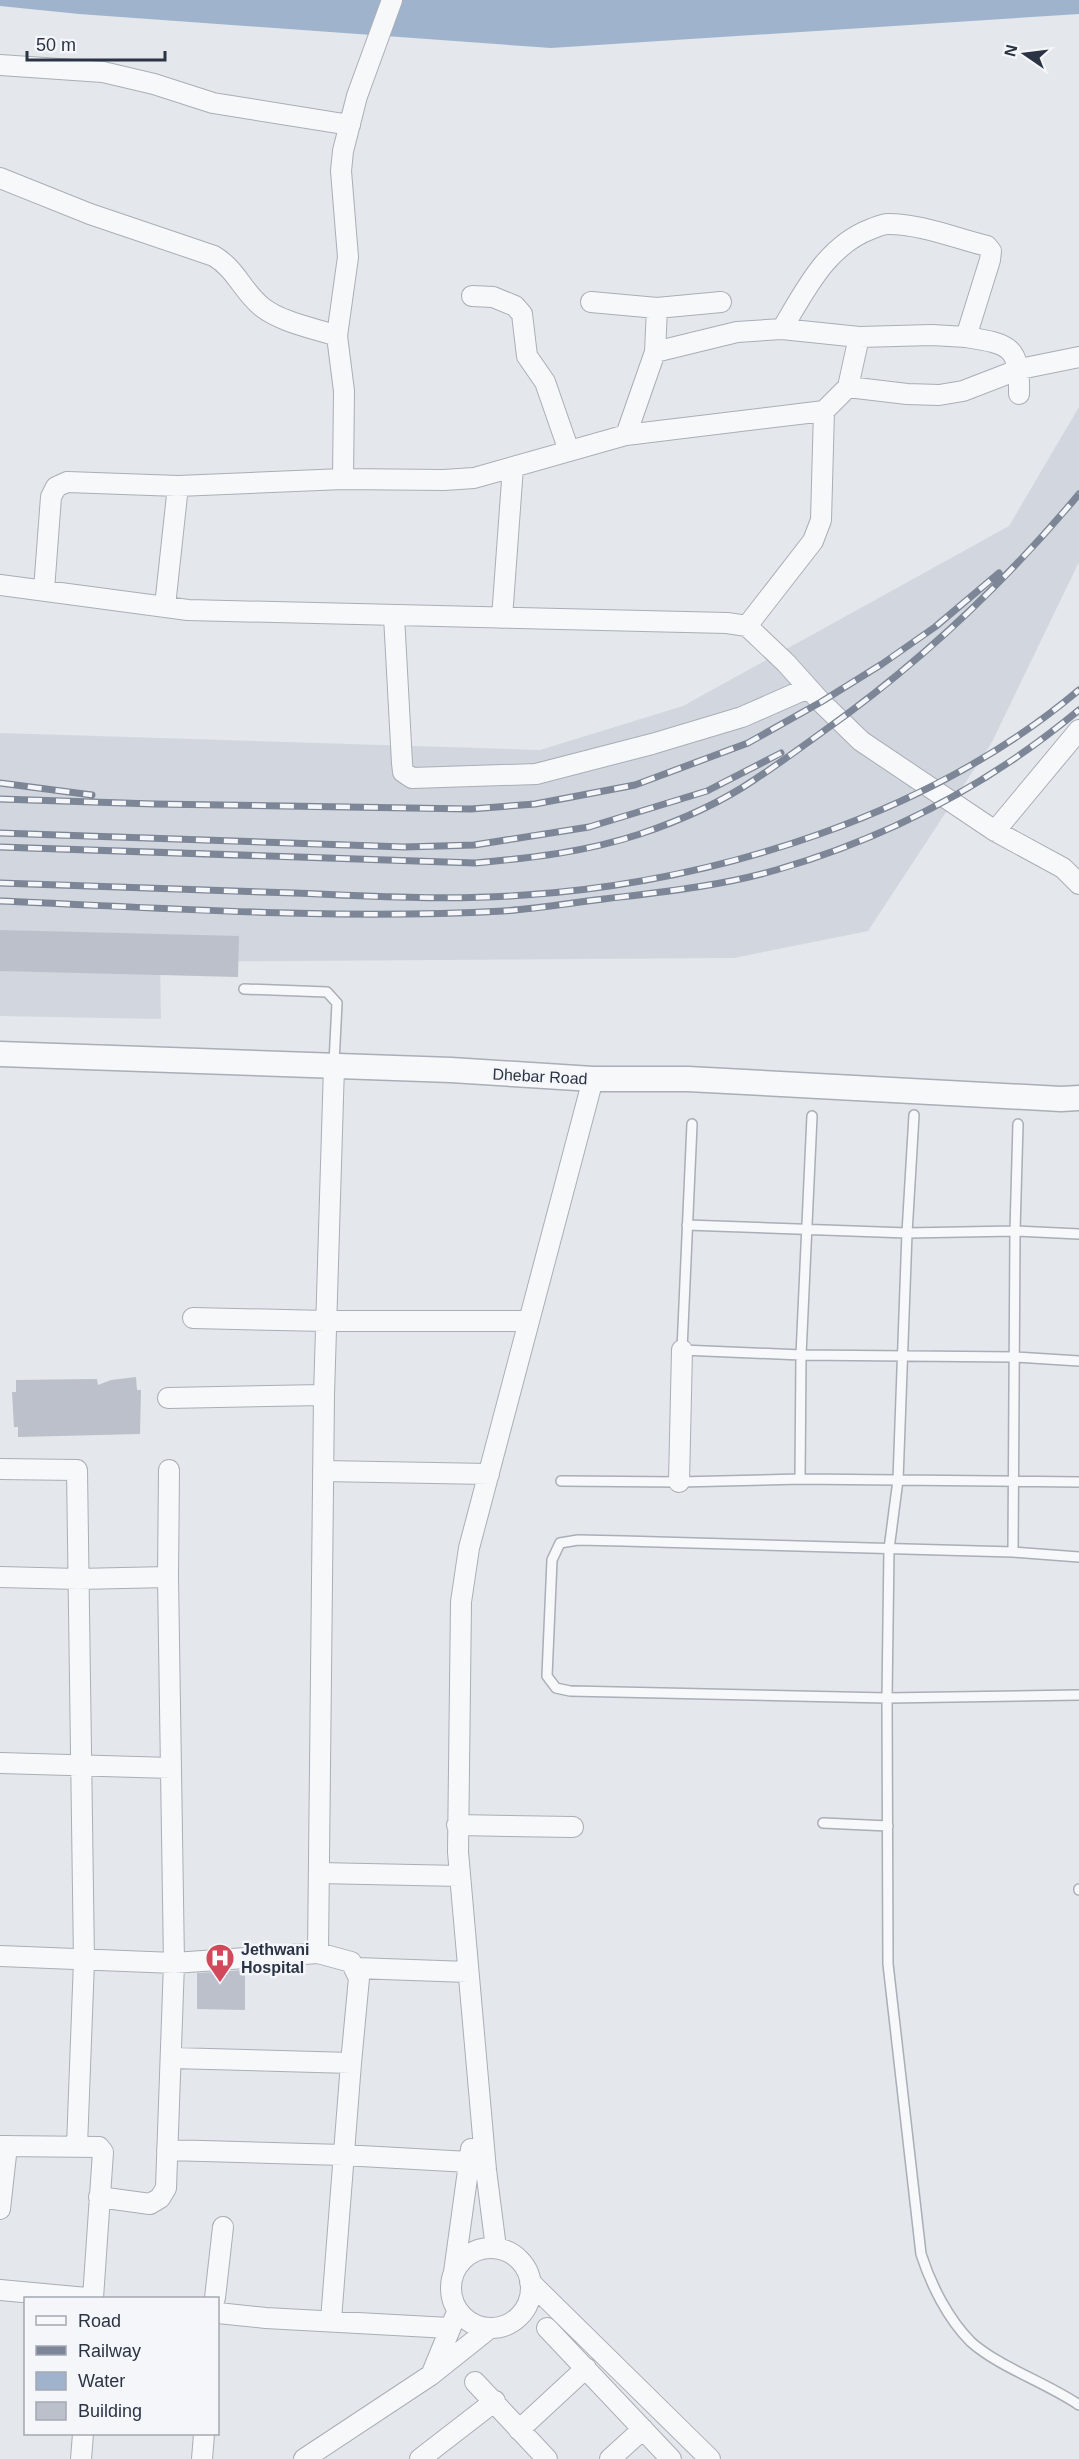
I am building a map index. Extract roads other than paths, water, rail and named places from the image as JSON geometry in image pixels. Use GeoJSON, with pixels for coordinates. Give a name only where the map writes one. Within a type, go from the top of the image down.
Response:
{"type":"FeatureCollection","features":[{"type":"Feature","properties":{"kind":"street"},"geometry":{"type":"LineString","coordinates":[[343,479],[344,392],[337,336],[348,257],[341,171],[343,151],[366,72],[392,0]]}},
{"type":"Feature","properties":{"kind":"street"},"geometry":{"type":"LineString","coordinates":[[0,65],[103,72],[154,84],[213,103],[350,125]]}},
{"type":"Feature","properties":{"kind":"street"},"geometry":{"type":"LineString","coordinates":[[0,178],[90,214],[214,256],[227,264],[248,294],[263,308],[337,336]]}},
{"type":"Feature","properties":{"kind":"street"},"geometry":{"type":"LineString","coordinates":[[782,329],[821,265],[837,248],[862,232],[885,224],[924,230],[987,246],[991,251],[966,337]]}},
{"type":"Feature","properties":{"kind":"street"},"geometry":{"type":"LineString","coordinates":[[472,296],[493,297],[515,306],[522,314],[526,356],[544,382],[570,451]]}},
{"type":"Feature","properties":{"kind":"street"},"geometry":{"type":"LineString","coordinates":[[591,302],[657,308],[721,302]]}},
{"type":"Feature","properties":{"kind":"street"},"geometry":{"type":"LineString","coordinates":[[626,435],[655,352],[657,308]]}},
{"type":"Feature","properties":{"kind":"street"},"geometry":{"type":"LineString","coordinates":[[655,352],[737,332],[782,329],[859,337],[932,335],[966,337],[1002,344],[1009,349],[1020,369],[1019,394]]}},
{"type":"Feature","properties":{"kind":"street"},"geometry":{"type":"LineString","coordinates":[[44,590],[51,497],[57,487],[67,482],[178,486],[343,479],[474,478],[626,435],[824,411],[848,387],[859,337]]}},
{"type":"Feature","properties":{"kind":"street"},"geometry":{"type":"LineString","coordinates":[[848,387],[908,394],[939,395],[963,392],[1020,369],[1079,357]]}},
{"type":"Feature","properties":{"kind":"street"},"geometry":{"type":"LineString","coordinates":[[747,626],[813,541],[821,520],[824,411]]}},
{"type":"Feature","properties":{"kind":"street"},"geometry":{"type":"LineString","coordinates":[[502,618],[513,467]]}},
{"type":"Feature","properties":{"kind":"street"},"geometry":{"type":"LineString","coordinates":[[165,606],[178,486]]}},
{"type":"Feature","properties":{"kind":"street"},"geometry":{"type":"LineString","coordinates":[[0,585],[188,610],[727,623],[747,626],[861,741],[995,831],[1063,868],[1079,883]]}},
{"type":"Feature","properties":{"kind":"street"},"geometry":{"type":"LineString","coordinates":[[393,616],[403,772],[412,778],[536,774],[652,744],[742,717],[808,688]]}},
{"type":"Feature","properties":{"kind":"street"},"geometry":{"type":"LineString","coordinates":[[995,831],[1079,730]]}},
{"type":"Feature","properties":{"kind":"street","name":"Dhebar Road"},"geometry":{"type":"LineString","coordinates":[[0,1054],[334,1066],[593,1079],[688,1079],[912,1092],[1079,1098]]}},
{"type":"Feature","properties":{"kind":"street"},"geometry":{"type":"LineString","coordinates":[[318,1953],[324,1395],[334,1066]]}},
{"type":"Feature","properties":{"kind":"street"},"geometry":{"type":"LineString","coordinates":[[496,2248],[468,1972],[457,1825],[461,1602],[469,1548],[593,1079]]}},
{"type":"Feature","properties":{"kind":"street"},"geometry":{"type":"LineString","coordinates":[[194,1318],[326,1321],[529,1321]]}},
{"type":"Feature","properties":{"kind":"street"},"geometry":{"type":"LineString","coordinates":[[680,1482],[682,1350]]}},
{"type":"Feature","properties":{"kind":"street"},"geometry":{"type":"LineString","coordinates":[[168,1398],[324,1395]]}},
{"type":"Feature","properties":{"kind":"street"},"geometry":{"type":"LineString","coordinates":[[0,1468],[77,1470],[84,1961],[77,2146]]}},
{"type":"Feature","properties":{"kind":"street"},"geometry":{"type":"LineString","coordinates":[[99,2197],[150,2204],[160,2198],[166,2188],[174,1963],[168,1577],[169,1470]]}},
{"type":"Feature","properties":{"kind":"street"},"geometry":{"type":"LineString","coordinates":[[323,1471],[489,1474]]}},
{"type":"Feature","properties":{"kind":"street"},"geometry":{"type":"LineString","coordinates":[[0,1577],[78,1579],[168,1577]]}},
{"type":"Feature","properties":{"kind":"street"},"geometry":{"type":"LineString","coordinates":[[0,1763],[171,1768]]}},
{"type":"Feature","properties":{"kind":"street"},"geometry":{"type":"LineString","coordinates":[[457,1825],[573,1827]]}},
{"type":"Feature","properties":{"kind":"street"},"geometry":{"type":"LineString","coordinates":[[319,1873],[460,1876]]}},
{"type":"Feature","properties":{"kind":"street"},"geometry":{"type":"LineString","coordinates":[[0,1956],[174,1963],[318,1953],[351,1962],[359,1978],[331,2320]]}},
{"type":"Feature","properties":{"kind":"street"},"geometry":{"type":"LineString","coordinates":[[356,1968],[468,1972]]}},
{"type":"Feature","properties":{"kind":"street"},"geometry":{"type":"LineString","coordinates":[[172,2058],[351,2063]]}},
{"type":"Feature","properties":{"kind":"street"},"geometry":{"type":"LineString","coordinates":[[431,2375],[454,2320],[451,2288],[480,2099]]}},
{"type":"Feature","properties":{"kind":"street"},"geometry":{"type":"LineString","coordinates":[[0,2209],[3,2146],[99,2147],[103,2152],[93,2297]]}},
{"type":"Feature","properties":{"kind":"street"},"geometry":{"type":"LineString","coordinates":[[167,2150],[343,2155],[469,2162]]}},
{"type":"Feature","properties":{"kind":"street"},"geometry":{"type":"LineString","coordinates":[[215,2297],[223,2227]]}},
{"type":"Feature","properties":{"kind":"street"},"geometry":{"type":"LineString","coordinates":[[219,2313],[266,2318],[331,2320],[454,2320],[490,2328],[506,2325],[519,2316],[528,2303],[530,2282],[528,2272],[519,2259],[506,2250],[496,2248],[475,2250],[462,2259],[454,2272]]}},
{"type":"Feature","properties":{"kind":"street"},"geometry":{"type":"LineString","coordinates":[[530,2282],[710,2459]]}},
{"type":"Feature","properties":{"kind":"street"},"geometry":{"type":"LineString","coordinates":[[0,2290],[76,2297]]}},
{"type":"Feature","properties":{"kind":"street"},"geometry":{"type":"LineString","coordinates":[[304,2459],[431,2375],[490,2328]]}},
{"type":"Feature","properties":{"kind":"street"},"geometry":{"type":"LineString","coordinates":[[547,2328],[671,2459]]}},
{"type":"Feature","properties":{"kind":"street"},"geometry":{"type":"LineString","coordinates":[[519,2430],[586,2368]]}},
{"type":"Feature","properties":{"kind":"street"},"geometry":{"type":"LineString","coordinates":[[475,2382],[547,2459]]}},
{"type":"Feature","properties":{"kind":"street"},"geometry":{"type":"LineString","coordinates":[[420,2459],[495,2401]]}},
{"type":"Feature","properties":{"kind":"street"},"geometry":{"type":"LineString","coordinates":[[610,2459],[643,2429]]}},
{"type":"Feature","properties":{"kind":"street"},"geometry":{"type":"LineString","coordinates":[[81,2459],[83,2435]]}},
{"type":"Feature","properties":{"kind":"street"},"geometry":{"type":"LineString","coordinates":[[202,2459],[204,2435]]}},
{"type":"Feature","properties":{"kind":"lane"},"geometry":{"type":"LineString","coordinates":[[244,988],[327,992],[337,1003],[334,1066]]}},
{"type":"Feature","properties":{"kind":"lane"},"geometry":{"type":"LineString","coordinates":[[914,1115],[907,1233],[898,1480],[889,1549],[888,1964],[921,2254],[928,2275],[956,2324],[972,2343],[1076,2400]]}},
{"type":"Feature","properties":{"kind":"lane"},"geometry":{"type":"LineString","coordinates":[[800,1479],[805,1228],[812,1116]]}},
{"type":"Feature","properties":{"kind":"lane"},"geometry":{"type":"LineString","coordinates":[[692,1124],[682,1350],[801,1355],[1015,1357],[1079,1361]]}},
{"type":"Feature","properties":{"kind":"lane"},"geometry":{"type":"LineString","coordinates":[[1013,1552],[1018,1124]]}},
{"type":"Feature","properties":{"kind":"lane"},"geometry":{"type":"LineString","coordinates":[[687,1225],[907,1233],[1015,1231],[1079,1234]]}},
{"type":"Feature","properties":{"kind":"lane"},"geometry":{"type":"LineString","coordinates":[[561,1481],[680,1482],[800,1479],[1079,1482]]}},
{"type":"Feature","properties":{"kind":"lane"},"geometry":{"type":"LineString","coordinates":[[1079,1557],[1013,1552],[578,1540],[560,1543],[552,1560],[548,1676],[556,1688],[570,1691],[887,1698],[1079,1695]]}},
{"type":"Feature","properties":{"kind":"lane"},"geometry":{"type":"LineString","coordinates":[[823,1823],[888,1827]]}},
{"type":"Feature","properties":{"kind":"water"},"geometry":{"type":"Polygon","coordinates":[[[0,0],[1079,0],[1079,14],[551,48],[79,14],[0,6],[0,0]]]}},
{"type":"Feature","properties":{"kind":"railway"},"geometry":{"type":"LineString","coordinates":[[0,847],[475,863],[579,850],[640,834],[699,811],[741,788],[857,707],[958,622],[1020,560],[1079,494]]}},
{"type":"Feature","properties":{"kind":"railway"},"geometry":{"type":"LineString","coordinates":[[0,799],[471,809],[535,804],[635,785],[748,743],[821,702],[935,627],[999,573]]}},
{"type":"Feature","properties":{"kind":"railway"},"geometry":{"type":"LineString","coordinates":[[0,883],[467,898],[598,888],[671,875],[745,857],[818,834],[889,806],[957,773],[1021,734],[1079,690]]}},
{"type":"Feature","properties":{"kind":"railway"},"geometry":{"type":"LineString","coordinates":[[0,901],[314,914],[440,913],[528,909],[712,884],[755,876],[817,857],[897,825],[936,806],[1010,762],[1079,710]]}},
{"type":"Feature","properties":{"kind":"railway"},"geometry":{"type":"LineString","coordinates":[[0,833],[404,847],[474,845],[589,827],[707,791],[781,753]]}},
{"type":"Feature","properties":{"kind":"railway"},"geometry":{"type":"LineString","coordinates":[[0,783],[92,795]]}},
{"type":"Feature","properties":{"kind":"place","name":"Jethwani Hospital"},"geometry":{"type":"Point","coordinates":[220,1984]}}]}
